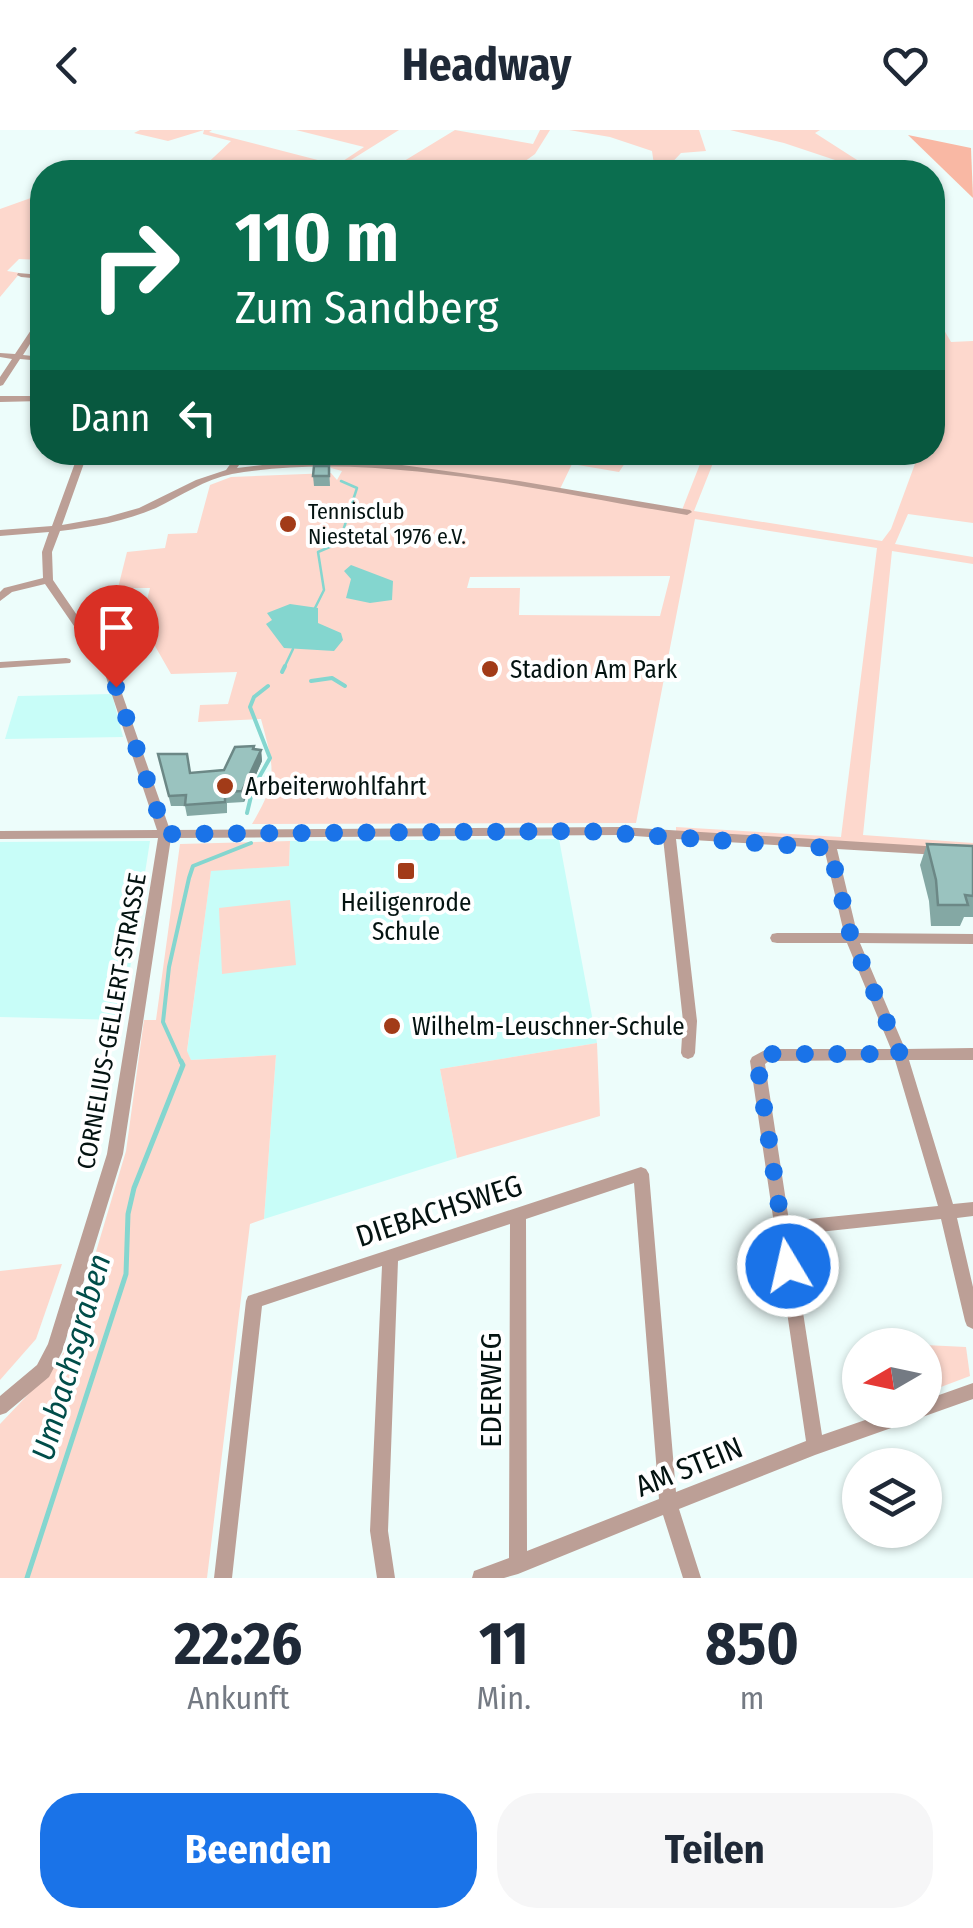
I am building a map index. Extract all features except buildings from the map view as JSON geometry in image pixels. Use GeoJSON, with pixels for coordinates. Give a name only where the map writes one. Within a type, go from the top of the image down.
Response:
{"type":"FeatureCollection","features":[{"type":"Feature","properties":{"kind":"street"},"geometry":{"type":"LineString","coordinates":[[21,275],[30,276]]}},
{"type":"Feature","properties":{"kind":"street"},"geometry":{"type":"LineString","coordinates":[[0,382],[30,337]]}},
{"type":"Feature","properties":{"kind":"street"},"geometry":{"type":"LineString","coordinates":[[0,356],[30,358]]}},
{"type":"Feature","properties":{"kind":"street"},"geometry":{"type":"LineString","coordinates":[[0,399],[30,399]]}},
{"type":"Feature","properties":{"kind":"street"},"geometry":{"type":"LineString","coordinates":[[0,598],[8,590],[48,580],[47,552],[79,465]]}},
{"type":"Feature","properties":{"kind":"street"},"geometry":{"type":"LineString","coordinates":[[230,471],[234,465]]}},
{"type":"Feature","properties":{"kind":"street"},"geometry":{"type":"LineString","coordinates":[[0,534],[54,529],[138,511],[230,471],[333,465],[428,473],[687,512]]}},
{"type":"Feature","properties":{"kind":"street","name":"CORNELIUS-GELLERT-STRASSE"},"geometry":{"type":"LineString","coordinates":[[0,1407],[43,1371],[56,1346],[116,1154],[165,834],[108,668],[48,580]]}},
{"type":"Feature","properties":{"kind":"street"},"geometry":{"type":"LineString","coordinates":[[0,664],[66,662]]}},
{"type":"Feature","properties":{"kind":"street"},"geometry":{"type":"LineString","coordinates":[[0,834],[403,830],[669,834],[830,848],[973,854]]}},
{"type":"Feature","properties":{"kind":"street"},"geometry":{"type":"LineString","coordinates":[[669,834],[690,1021],[688,1052]]}},
{"type":"Feature","properties":{"kind":"street"},"geometry":{"type":"LineString","coordinates":[[830,848],[851,937],[900,1054],[948,1214],[973,1321]]}},
{"type":"Feature","properties":{"kind":"street"},"geometry":{"type":"LineString","coordinates":[[777,938],[973,939]]}},
{"type":"Feature","properties":{"kind":"street"},"geometry":{"type":"LineString","coordinates":[[815,1446],[757,1061],[767,1054],[973,1054]]}},
{"type":"Feature","properties":{"kind":"street","name":"DIEBACHSWEG"},"geometry":{"type":"LineString","coordinates":[[223,1578],[254,1302],[641,1174],[668,1504]]}},
{"type":"Feature","properties":{"kind":"street"},"geometry":{"type":"LineString","coordinates":[[782,1229],[948,1214],[973,1208]]}},
{"type":"Feature","properties":{"kind":"street","name":"EDERWEG"},"geometry":{"type":"LineString","coordinates":[[518,1216],[518,1564]]}},
{"type":"Feature","properties":{"kind":"street"},"geometry":{"type":"LineString","coordinates":[[386,1578],[379,1531],[390,1255]]}},
{"type":"Feature","properties":{"kind":"street","name":"AM STEIN"},"geometry":{"type":"LineString","coordinates":[[942,1402],[973,1391]]}},
{"type":"Feature","properties":{"kind":"street","name":"AM STEIN"},"geometry":{"type":"LineString","coordinates":[[481,1578],[867,1428]]}},
{"type":"Feature","properties":{"kind":"street"},"geometry":{"type":"LineString","coordinates":[[668,1504],[692,1578]]}},
{"type":"Feature","properties":{"kind":"shaded area"},"geometry":{"type":"Polygon","coordinates":[[[204,130],[168,141],[134,133],[204,130]]]}},
{"type":"Feature","properties":{"kind":"shaded area"},"geometry":{"type":"Polygon","coordinates":[[[204,130],[212,130],[209,132],[318,160],[211,160],[231,141],[203,134],[204,130]]]}},
{"type":"Feature","properties":{"kind":"shaded area"},"geometry":{"type":"Polygon","coordinates":[[[296,130],[399,130],[351,160],[344,160],[364,147],[296,130]]]}},
{"type":"Feature","properties":{"kind":"shaded area"},"geometry":{"type":"Polygon","coordinates":[[[455,130],[533,144],[540,130],[550,130],[527,160],[406,160],[455,130]]]}},
{"type":"Feature","properties":{"kind":"shaded area"},"geometry":{"type":"Polygon","coordinates":[[[569,130],[699,130],[706,151],[681,153],[674,160],[653,160],[652,151],[610,137],[569,130]]]}},
{"type":"Feature","properties":{"kind":"shaded area"},"geometry":{"type":"Polygon","coordinates":[[[730,130],[820,130],[815,133],[857,160],[835,160],[730,130]]]}},
{"type":"Feature","properties":{"kind":"shaded area"},"geometry":{"type":"Polygon","coordinates":[[[908,135],[971,148],[973,198],[945,171],[945,160],[934,160],[908,135]]]}},
{"type":"Feature","properties":{"kind":"shaded area"},"geometry":{"type":"Polygon","coordinates":[[[30,198],[30,259],[19,259],[7,271],[20,273],[0,297],[0,209],[30,198]]]}},
{"type":"Feature","properties":{"kind":"shaded area"},"geometry":{"type":"Polygon","coordinates":[[[945,332],[951,342],[973,341],[973,523],[908,514],[895,544],[973,557],[973,564],[892,551],[863,835],[973,843],[973,860],[951,850],[676,833],[676,827],[841,837],[877,548],[695,519],[636,823],[252,824],[267,796],[271,773],[261,719],[198,722],[200,705],[228,704],[237,672],[171,674],[155,646],[157,627],[140,627],[150,588],[118,588],[127,552],[165,548],[168,534],[197,533],[210,485],[231,477],[331,473],[337,480],[342,471],[329,465],[572,465],[560,489],[682,510],[700,465],[712,465],[694,511],[882,541],[891,529],[915,465],[945,465],[945,332]],[[670,576],[470,577],[467,588],[520,588],[519,615],[660,616],[670,576]]]}},
{"type":"Feature","properties":{"kind":"shaded area"},"geometry":{"type":"Polygon","coordinates":[[[578,465],[624,465],[619,472],[578,465]]]}},
{"type":"Feature","properties":{"kind":"shaded area"},"geometry":{"type":"Polygon","coordinates":[[[351,565],[393,581],[392,600],[370,603],[346,598],[351,579],[344,571],[351,565]]]}},
{"type":"Feature","properties":{"kind":"shaded area"},"geometry":{"type":"Polygon","coordinates":[[[290,604],[318,608],[318,623],[341,633],[343,640],[334,651],[284,648],[266,624],[272,620],[267,613],[290,604]]]}},
{"type":"Feature","properties":{"kind":"shaded area"},"geometry":{"type":"Polygon","coordinates":[[[112,694],[123,737],[5,739],[18,696],[112,694]]]}},
{"type":"Feature","properties":{"kind":"shaded area","name":"Wilhelm-Leuschner-Schule"},"geometry":{"type":"Polygon","coordinates":[[[559,839],[597,1043],[440,1069],[457,1158],[264,1219],[276,1055],[191,1060],[187,1052],[211,870],[289,866],[290,841],[559,839]]]}},
{"type":"Feature","properties":{"kind":"shaded area"},"geometry":{"type":"Polygon","coordinates":[[[150,841],[122,1020],[0,1017],[0,842],[150,841]]]}},
{"type":"Feature","properties":{"kind":"shaded area"},"geometry":{"type":"Polygon","coordinates":[[[290,841],[289,866],[211,871],[187,1051],[191,1060],[276,1055],[264,1219],[250,1224],[207,1578],[0,1578],[0,1424],[58,1363],[70,1339],[126,1151],[144,1020],[156,1020],[180,844],[290,841]]]}},
{"type":"Feature","properties":{"kind":"shaded area"},"geometry":{"type":"Polygon","coordinates":[[[290,900],[296,965],[222,974],[219,908],[290,900]]]}},
{"type":"Feature","properties":{"kind":"shaded area"},"geometry":{"type":"Polygon","coordinates":[[[597,1043],[600,1116],[457,1158],[440,1069],[597,1043]]]}},
{"type":"Feature","properties":{"kind":"shaded area"},"geometry":{"type":"Polygon","coordinates":[[[62,1264],[36,1339],[0,1380],[0,1271],[62,1264]]]}},
{"type":"Feature","properties":{"kind":"shaded area"},"geometry":{"type":"Polygon","coordinates":[[[942,1346],[966,1347],[970,1376],[942,1387],[942,1346]]]}},
{"type":"Feature","properties":{"kind":"waterway","name":"Umbachsgraben"},"geometry":{"type":"LineString","coordinates":[[314,610],[324,590],[318,552],[339,543],[357,488],[341,481]]}},
{"type":"Feature","properties":{"kind":"waterway","name":"Umbachsgraben"},"geometry":{"type":"LineString","coordinates":[[284,668],[293,649]]}},
{"type":"Feature","properties":{"kind":"waterway","name":"Umbachsgraben"},"geometry":{"type":"LineString","coordinates":[[282,672],[284,668]]}},
{"type":"Feature","properties":{"kind":"waterway"},"geometry":{"type":"LineString","coordinates":[[311,681],[332,678],[345,686]]}},
{"type":"Feature","properties":{"kind":"waterway","name":"Umbachsgraben"},"geometry":{"type":"LineString","coordinates":[[247,813],[253,788],[270,758],[250,707],[254,697],[268,686]]}},
{"type":"Feature","properties":{"kind":"waterway","name":"Umbachsgraben"},"geometry":{"type":"LineString","coordinates":[[182,1064],[163,1022],[169,967],[189,878],[193,866],[251,843]]}},
{"type":"Feature","properties":{"kind":"waterway","name":"Umbachsgraben"},"geometry":{"type":"LineString","coordinates":[[27,1578],[126,1274],[128,1214],[134,1188],[183,1065],[181,1061]]}},
{"type":"Feature","properties":{"kind":"place","name":"Tennisclub Niestetal 1976 e.V."},"geometry":{"type":"Point","coordinates":[288,524]}},
{"type":"Feature","properties":{"kind":"place","name":"Stadion Am Park"},"geometry":{"type":"Point","coordinates":[490,669]}},
{"type":"Feature","properties":{"kind":"place","name":"Arbeiterwohlfahrt"},"geometry":{"type":"Point","coordinates":[225,786]}},
{"type":"Feature","properties":{"kind":"place","name":"Heiligenrode Schule"},"geometry":{"type":"Point","coordinates":[406,871]}},
{"type":"Feature","properties":{"kind":"place","name":"Wilhelm-Leuschner-Schule"},"geometry":{"type":"Point","coordinates":[392,1026]}},
{"type":"Feature","properties":{"kind":"route"},"geometry":{"type":"LineString","coordinates":[[116,687],[165,834],[585,831],[830,848],[851,937],[900,1054],[767,1054],[757,1061],[788,1266]]}}]}
